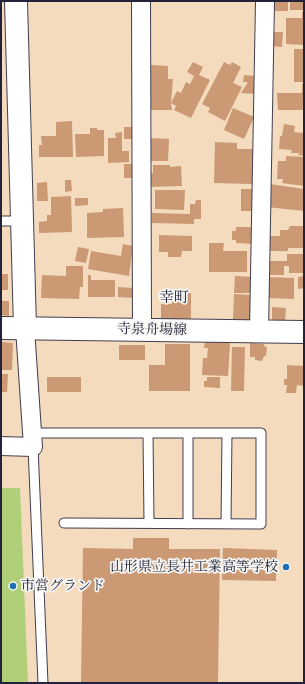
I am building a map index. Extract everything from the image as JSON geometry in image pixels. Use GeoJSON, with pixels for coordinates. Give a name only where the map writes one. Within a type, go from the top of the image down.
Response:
{"type":"FeatureCollection","features":[{"type":"Feature","properties":{"kind":"street"},"geometry":{"type":"LineString","coordinates":[[1,446],[33,440],[26,328],[12,221],[16,1]]}},
{"type":"Feature","properties":{"kind":"street"},"geometry":{"type":"LineString","coordinates":[[141,1],[142,330]]}},
{"type":"Feature","properties":{"kind":"street"},"geometry":{"type":"LineString","coordinates":[[259,331],[265,1]]}},
{"type":"Feature","properties":{"kind":"street","name":"寺泉舟場線"},"geometry":{"type":"LineString","coordinates":[[1,328],[304,332]]}},
{"type":"Feature","properties":{"kind":"lane"},"geometry":{"type":"LineString","coordinates":[[148,433],[149,524]]}},
{"type":"Feature","properties":{"kind":"lane"},"geometry":{"type":"LineString","coordinates":[[43,683],[33,440],[148,433],[261,433],[261,524],[64,523]]}},
{"type":"Feature","properties":{"kind":"lane"},"geometry":{"type":"LineString","coordinates":[[188,433],[188,524]]}},
{"type":"Feature","properties":{"kind":"lane"},"geometry":{"type":"LineString","coordinates":[[226,524],[227,433]]}},
{"type":"Feature","properties":{"kind":"green space","name":"市営グランド"},"geometry":{"type":"Polygon","coordinates":[[[1,488],[20,488],[28,683],[1,683],[1,488]]]}},
{"type":"Feature","properties":{"kind":"building"},"geometry":{"type":"Polygon","coordinates":[[[273,1],[288,1],[288,11],[273,11],[273,1]]]}},
{"type":"Feature","properties":{"kind":"building"},"geometry":{"type":"Polygon","coordinates":[[[290,1],[304,1],[304,10],[290,10],[290,1]]]}},
{"type":"Feature","properties":{"kind":"building"},"geometry":{"type":"Polygon","coordinates":[[[302,12],[304,12],[304,45],[286,44],[286,18],[302,18],[302,12]]]}},
{"type":"Feature","properties":{"kind":"building"},"geometry":{"type":"Polygon","coordinates":[[[271,32],[283,32],[282,47],[270,46],[271,32]]]}},
{"type":"Feature","properties":{"kind":"building"},"geometry":{"type":"Polygon","coordinates":[[[294,49],[304,49],[304,82],[294,82],[294,49]]]}},
{"type":"Feature","properties":{"kind":"building"},"geometry":{"type":"Polygon","coordinates":[[[193,62],[203,67],[199,75],[210,80],[191,118],[174,110],[176,106],[171,103],[177,91],[181,93],[186,82],[190,84],[194,76],[187,72],[193,62]]]}},
{"type":"Feature","properties":{"kind":"building"},"geometry":{"type":"Polygon","coordinates":[[[224,62],[230,65],[232,62],[241,67],[233,83],[242,87],[225,121],[208,112],[210,108],[202,104],[224,62]]]}},
{"type":"Feature","properties":{"kind":"building"},"geometry":{"type":"Polygon","coordinates":[[[151,65],[168,66],[168,79],[173,79],[171,103],[172,110],[150,110],[151,65]]]}},
{"type":"Feature","properties":{"kind":"building"},"geometry":{"type":"Polygon","coordinates":[[[244,75],[256,76],[257,94],[241,93],[248,82],[243,82],[244,75]]]}},
{"type":"Feature","properties":{"kind":"building"},"geometry":{"type":"Polygon","coordinates":[[[302,84],[304,84],[304,110],[278,110],[277,93],[302,93],[302,84]]]}},
{"type":"Feature","properties":{"kind":"building"},"geometry":{"type":"Polygon","coordinates":[[[233,108],[254,117],[244,139],[224,130],[233,108]]]}},
{"type":"Feature","properties":{"kind":"building"},"geometry":{"type":"Polygon","coordinates":[[[72,121],[73,157],[39,157],[39,145],[42,145],[41,136],[56,136],[56,122],[72,121]]]}},
{"type":"Feature","properties":{"kind":"building"},"geometry":{"type":"Polygon","coordinates":[[[284,124],[295,126],[294,132],[304,133],[304,156],[298,155],[300,153],[291,153],[292,150],[279,149],[280,136],[282,136],[284,124]]]}},
{"type":"Feature","properties":{"kind":"building"},"geometry":{"type":"Polygon","coordinates":[[[124,127],[133,127],[133,139],[124,139],[124,127]]]}},
{"type":"Feature","properties":{"kind":"building"},"geometry":{"type":"Polygon","coordinates":[[[90,128],[104,130],[104,156],[76,157],[75,134],[90,134],[90,128]]]}},
{"type":"Feature","properties":{"kind":"building"},"geometry":{"type":"Polygon","coordinates":[[[122,132],[122,151],[129,151],[129,162],[108,163],[108,138],[116,138],[115,133],[122,132]]]}},
{"type":"Feature","properties":{"kind":"building"},"geometry":{"type":"Polygon","coordinates":[[[150,138],[169,139],[168,161],[149,161],[150,138]]]}},
{"type":"Feature","properties":{"kind":"building"},"geometry":{"type":"Polygon","coordinates":[[[215,142],[237,143],[237,149],[253,149],[252,184],[214,183],[215,142]]]}},
{"type":"Feature","properties":{"kind":"building"},"geometry":{"type":"Polygon","coordinates":[[[286,156],[304,157],[304,186],[282,183],[283,179],[277,179],[278,161],[286,161],[286,156]]]}},
{"type":"Feature","properties":{"kind":"building"},"geometry":{"type":"Polygon","coordinates":[[[124,164],[133,164],[133,178],[124,178],[124,164]]]}},
{"type":"Feature","properties":{"kind":"building"},"geometry":{"type":"Polygon","coordinates":[[[153,165],[170,165],[170,167],[181,166],[182,186],[148,187],[148,173],[153,173],[153,165]]]}},
{"type":"Feature","properties":{"kind":"building"},"geometry":{"type":"Polygon","coordinates":[[[65,180],[71,180],[72,191],[65,192],[65,180]]]}},
{"type":"Feature","properties":{"kind":"building"},"geometry":{"type":"Polygon","coordinates":[[[47,182],[48,201],[37,201],[37,183],[47,182]]]}},
{"type":"Feature","properties":{"kind":"building"},"geometry":{"type":"Polygon","coordinates":[[[270,184],[304,189],[304,211],[267,207],[270,184]]]}},
{"type":"Feature","properties":{"kind":"building"},"geometry":{"type":"Polygon","coordinates":[[[241,189],[254,189],[254,211],[241,211],[241,189]]]}},
{"type":"Feature","properties":{"kind":"building"},"geometry":{"type":"Polygon","coordinates":[[[155,190],[185,190],[184,210],[155,209],[155,190]]]}},
{"type":"Feature","properties":{"kind":"building"},"geometry":{"type":"Polygon","coordinates":[[[71,196],[72,232],[39,233],[39,222],[47,221],[47,215],[51,215],[51,197],[71,196]]]}},
{"type":"Feature","properties":{"kind":"building"},"geometry":{"type":"Polygon","coordinates":[[[75,198],[88,198],[88,205],[75,206],[75,198]]]}},
{"type":"Feature","properties":{"kind":"building"},"geometry":{"type":"Polygon","coordinates":[[[196,200],[201,200],[201,219],[194,219],[194,224],[152,223],[152,213],[190,214],[190,204],[195,204],[196,200]]]}},
{"type":"Feature","properties":{"kind":"building"},"geometry":{"type":"Polygon","coordinates":[[[123,208],[124,237],[87,238],[87,213],[103,212],[103,209],[123,208]]]}},
{"type":"Feature","properties":{"kind":"building"},"geometry":{"type":"Polygon","coordinates":[[[290,226],[304,226],[304,248],[288,248],[288,251],[267,251],[267,236],[280,236],[280,230],[288,230],[290,226]]]}},
{"type":"Feature","properties":{"kind":"building"},"geometry":{"type":"Polygon","coordinates":[[[236,227],[253,227],[253,244],[236,243],[236,240],[232,240],[232,231],[236,231],[236,227]]]}},
{"type":"Feature","properties":{"kind":"building"},"geometry":{"type":"Polygon","coordinates":[[[159,235],[192,236],[192,251],[182,251],[181,257],[168,257],[168,252],[159,252],[159,235]]]}},
{"type":"Feature","properties":{"kind":"building"},"geometry":{"type":"Polygon","coordinates":[[[209,243],[224,243],[223,251],[247,251],[247,272],[209,272],[209,243]]]}},
{"type":"Feature","properties":{"kind":"building"},"geometry":{"type":"Polygon","coordinates":[[[123,244],[133,246],[129,276],[88,269],[91,251],[121,256],[123,244]]]}},
{"type":"Feature","properties":{"kind":"building"},"geometry":{"type":"Polygon","coordinates":[[[78,247],[89,249],[86,263],[75,261],[78,247]]]}},
{"type":"Feature","properties":{"kind":"building"},"geometry":{"type":"Polygon","coordinates":[[[287,254],[304,254],[304,273],[289,273],[289,266],[284,266],[284,275],[268,275],[268,261],[287,261],[287,254]]]}},
{"type":"Feature","properties":{"kind":"building"},"geometry":{"type":"Polygon","coordinates":[[[66,266],[83,266],[83,287],[80,287],[79,299],[41,298],[42,275],[66,276],[66,266]]]}},
{"type":"Feature","properties":{"kind":"building"},"geometry":{"type":"Polygon","coordinates":[[[1,274],[8,274],[8,290],[1,290],[1,274]]]}},
{"type":"Feature","properties":{"kind":"building"},"geometry":{"type":"Polygon","coordinates":[[[88,275],[91,275],[91,280],[115,280],[115,297],[88,297],[88,275]]]}},
{"type":"Feature","properties":{"kind":"building"},"geometry":{"type":"Polygon","coordinates":[[[235,276],[254,277],[253,293],[234,293],[235,276]]]}},
{"type":"Feature","properties":{"kind":"building"},"geometry":{"type":"Polygon","coordinates":[[[304,276],[304,288],[298,289],[298,277],[304,276]]]}},
{"type":"Feature","properties":{"kind":"building"},"geometry":{"type":"Polygon","coordinates":[[[266,277],[294,278],[294,299],[266,298],[266,277]]]}},
{"type":"Feature","properties":{"kind":"building"},"geometry":{"type":"Polygon","coordinates":[[[118,287],[134,288],[133,298],[118,297],[118,287]]]}},
{"type":"Feature","properties":{"kind":"building"},"geometry":{"type":"Polygon","coordinates":[[[172,293],[191,293],[191,321],[161,320],[161,304],[172,304],[172,293]]]}},
{"type":"Feature","properties":{"kind":"building"},"geometry":{"type":"Polygon","coordinates":[[[234,294],[252,295],[251,321],[233,321],[234,294]]]}},
{"type":"Feature","properties":{"kind":"building"},"geometry":{"type":"Polygon","coordinates":[[[1,301],[9,301],[9,316],[1,315],[1,301]]]}},
{"type":"Feature","properties":{"kind":"building"},"geometry":{"type":"Polygon","coordinates":[[[272,307],[286,308],[285,322],[272,321],[272,307]]]}},
{"type":"Feature","properties":{"kind":"building"},"geometry":{"type":"Polygon","coordinates":[[[205,341],[230,343],[228,376],[202,375],[203,358],[207,358],[208,348],[204,348],[205,341]]]}},
{"type":"Feature","properties":{"kind":"building"},"geometry":{"type":"Polygon","coordinates":[[[2,342],[13,343],[12,370],[1,370],[2,342]]]}},
{"type":"Feature","properties":{"kind":"building"},"geometry":{"type":"Polygon","coordinates":[[[250,343],[264,344],[265,347],[267,347],[266,356],[264,356],[262,361],[255,360],[255,357],[250,357],[250,343]]]}},
{"type":"Feature","properties":{"kind":"building"},"geometry":{"type":"Polygon","coordinates":[[[165,344],[190,344],[190,391],[149,391],[149,365],[165,365],[165,344]]]}},
{"type":"Feature","properties":{"kind":"building"},"geometry":{"type":"Polygon","coordinates":[[[119,345],[145,345],[145,360],[119,360],[119,345]]]}},
{"type":"Feature","properties":{"kind":"building"},"geometry":{"type":"Polygon","coordinates":[[[232,347],[245,347],[244,391],[231,391],[232,347]]]}},
{"type":"Feature","properties":{"kind":"building"},"geometry":{"type":"Polygon","coordinates":[[[287,365],[304,366],[304,386],[297,385],[296,393],[286,393],[287,385],[284,385],[284,379],[287,379],[287,365]]]}},
{"type":"Feature","properties":{"kind":"building"},"geometry":{"type":"Polygon","coordinates":[[[1,374],[8,374],[7,392],[1,392],[1,374]]]}},
{"type":"Feature","properties":{"kind":"building"},"geometry":{"type":"Polygon","coordinates":[[[47,377],[81,377],[81,392],[47,392],[47,377]]]}},
{"type":"Feature","properties":{"kind":"building"},"geometry":{"type":"Polygon","coordinates":[[[207,377],[220,377],[220,388],[204,387],[204,381],[207,381],[207,377]]]}},
{"type":"Feature","properties":{"kind":"building"},"geometry":{"type":"Polygon","coordinates":[[[133,538],[169,538],[169,549],[220,549],[218,683],[81,683],[83,548],[133,549],[133,538]]]}},
{"type":"Feature","properties":{"kind":"building"},"geometry":{"type":"Polygon","coordinates":[[[223,548],[277,550],[276,581],[222,580],[223,548]]]}},
{"type":"Feature","properties":{"kind":"place","name":"山形県立長井工業高等学校"},"geometry":{"type":"Point","coordinates":[286,567]}},
{"type":"Feature","properties":{"kind":"place","name":"市営グランド"},"geometry":{"type":"Point","coordinates":[13,586]}},
{"type":"Feature","properties":{"kind":"district","name":"幸町"},"geometry":{"type":"Point","coordinates":[174,298]}}]}
